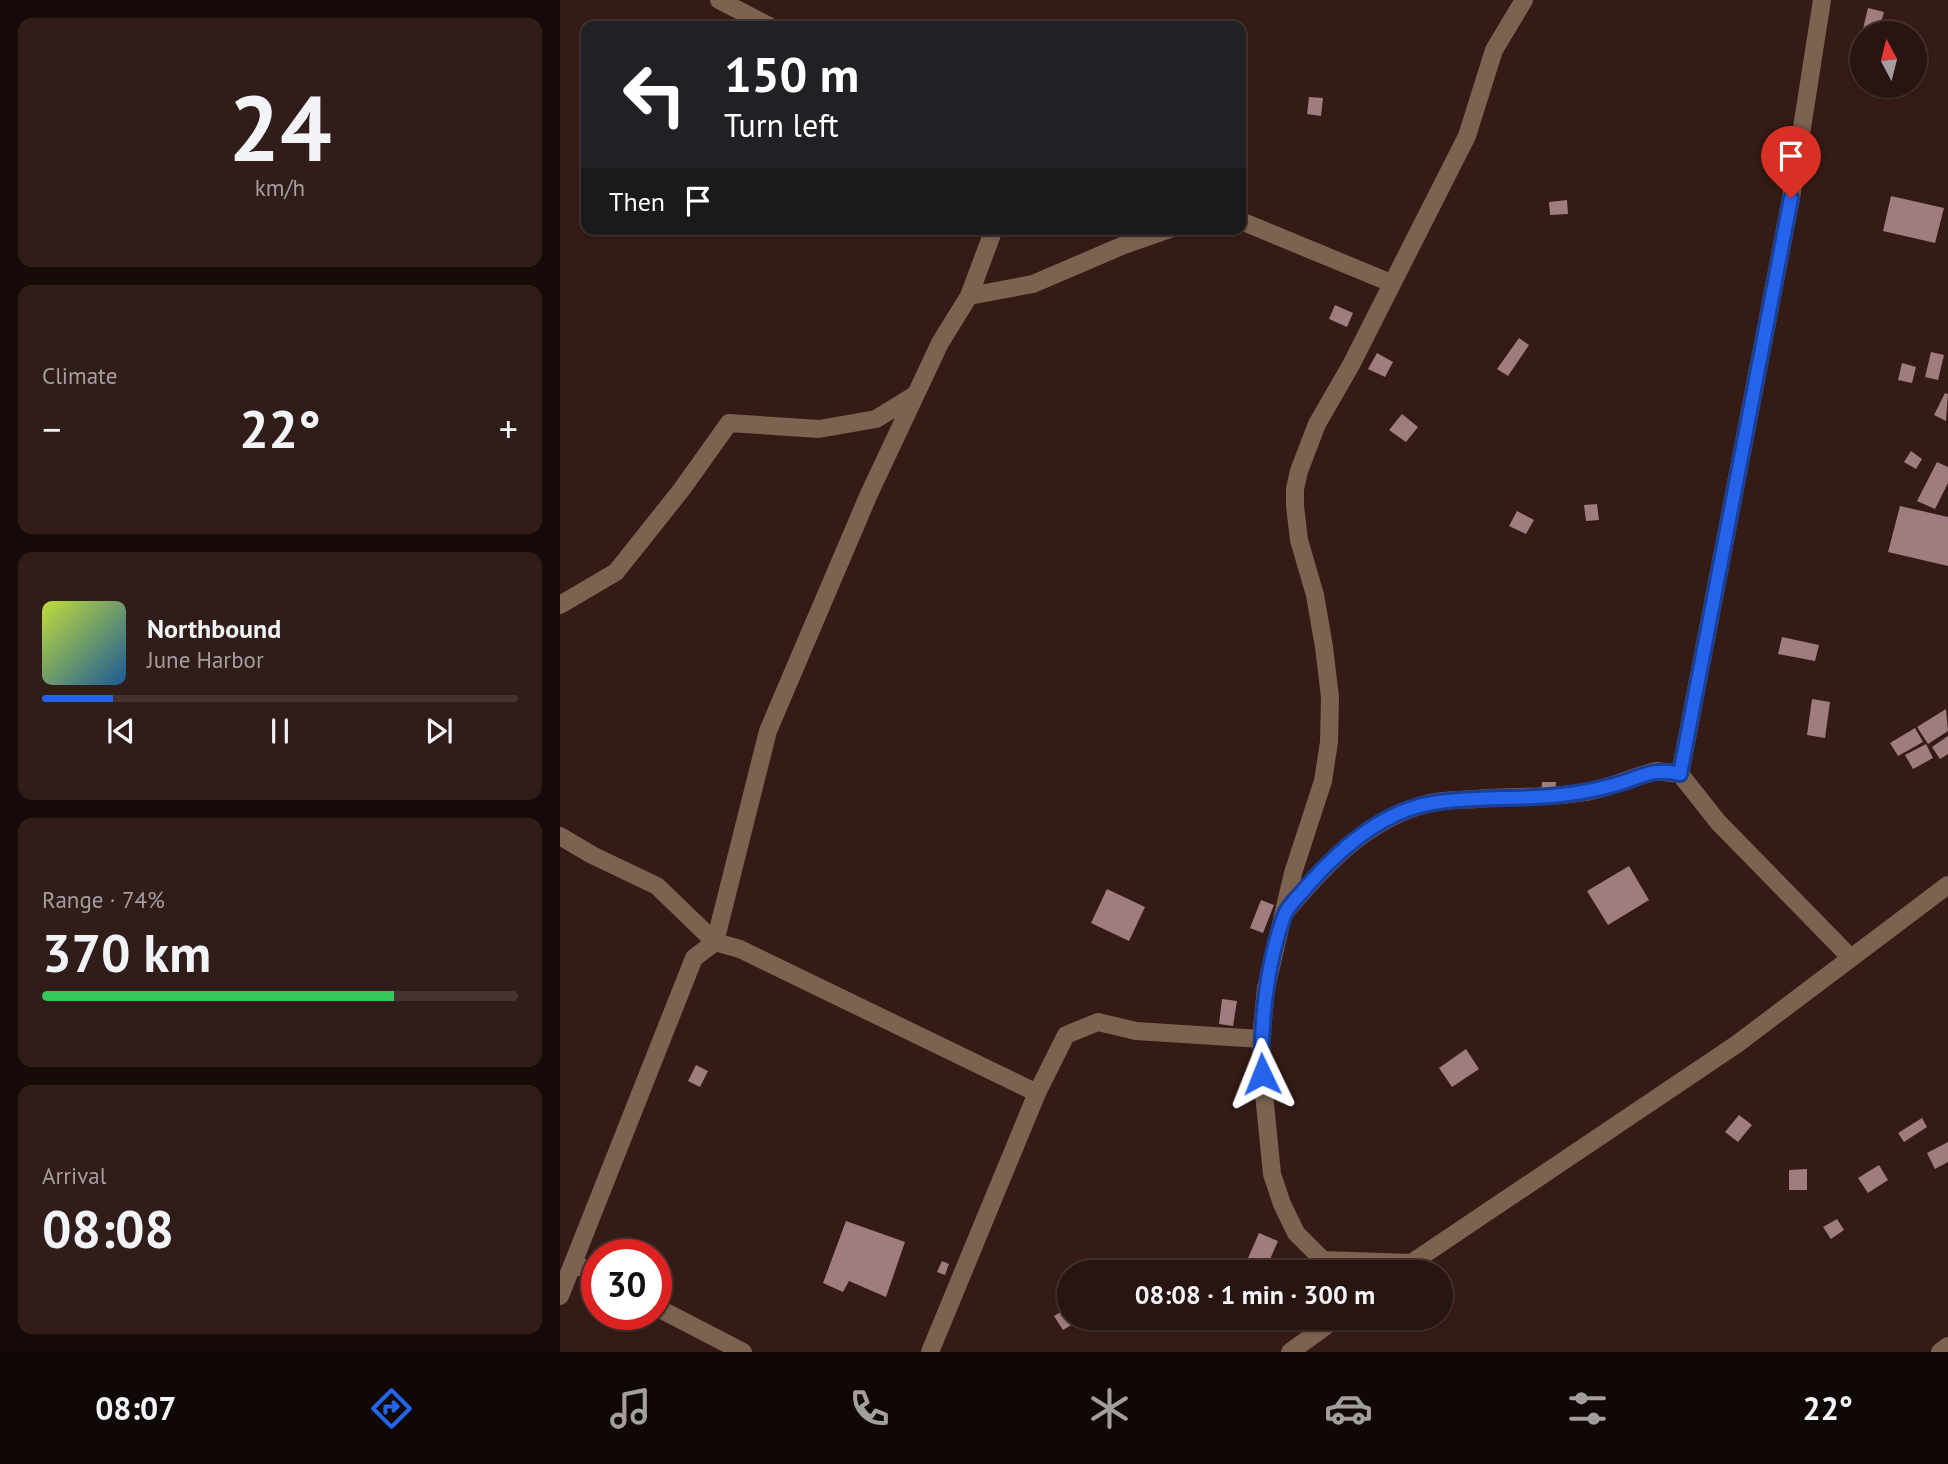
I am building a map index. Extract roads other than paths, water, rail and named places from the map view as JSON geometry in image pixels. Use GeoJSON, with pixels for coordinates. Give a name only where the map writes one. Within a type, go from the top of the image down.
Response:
{"type":"FeatureCollection","features":[{"type":"Feature","properties":{"kind":"street"},"geometry":{"type":"LineString","coordinates":[[719,0],[759,21]]}},
{"type":"Feature","properties":{"kind":"street"},"geometry":{"type":"LineString","coordinates":[[1323,1260],[1308,1248],[1296,1233],[1272,1174],[1261,1039],[1266,988],[1293,873],[1323,780],[1329,742],[1330,697],[1324,647],[1315,596],[1300,540],[1295,506],[1296,489],[1299,471],[1317,424],[1346,374],[1467,136],[1494,50],[1524,0]]}},
{"type":"Feature","properties":{"kind":"street"},"geometry":{"type":"LineString","coordinates":[[1680,774],[1791,198],[1822,0]]}},
{"type":"Feature","properties":{"kind":"street"},"geometry":{"type":"LineString","coordinates":[[1246,223],[1391,283]]}},
{"type":"Feature","properties":{"kind":"street"},"geometry":{"type":"LineString","coordinates":[[560,1296],[694,958],[715,942],[768,731],[869,494],[940,343],[969,296],[992,235]]}},
{"type":"Feature","properties":{"kind":"street"},"geometry":{"type":"LineString","coordinates":[[969,296],[1033,284],[1153,235]]}},
{"type":"Feature","properties":{"kind":"street"},"geometry":{"type":"LineString","coordinates":[[560,606],[616,572],[682,489],[729,423],[819,429],[876,419],[915,395]]}},
{"type":"Feature","properties":{"kind":"street"},"geometry":{"type":"LineString","coordinates":[[1284,913],[1339,854],[1368,829],[1396,814],[1432,803],[1585,792],[1656,771],[1680,774],[1718,822],[1851,958]]}},
{"type":"Feature","properties":{"kind":"street"},"geometry":{"type":"LineString","coordinates":[[560,836],[657,886],[715,942],[740,948],[1037,1093]]}},
{"type":"Feature","properties":{"kind":"street"},"geometry":{"type":"LineString","coordinates":[[1417,1260],[1737,1044],[1948,885]]}},
{"type":"Feature","properties":{"kind":"street"},"geometry":{"type":"LineString","coordinates":[[930,1352],[1037,1093],[1066,1035],[1098,1022],[1136,1031],[1261,1039]]}},
{"type":"Feature","properties":{"kind":"street"},"geometry":{"type":"LineString","coordinates":[[574,1263],[581,1267]]}},
{"type":"Feature","properties":{"kind":"street"},"geometry":{"type":"LineString","coordinates":[[672,1315],[743,1352]]}},
{"type":"Feature","properties":{"kind":"street"},"geometry":{"type":"LineString","coordinates":[[1290,1352],[1320,1330]]}},
{"type":"Feature","properties":{"kind":"street"},"geometry":{"type":"LineString","coordinates":[[1940,1352],[1948,1346]]}}]}
